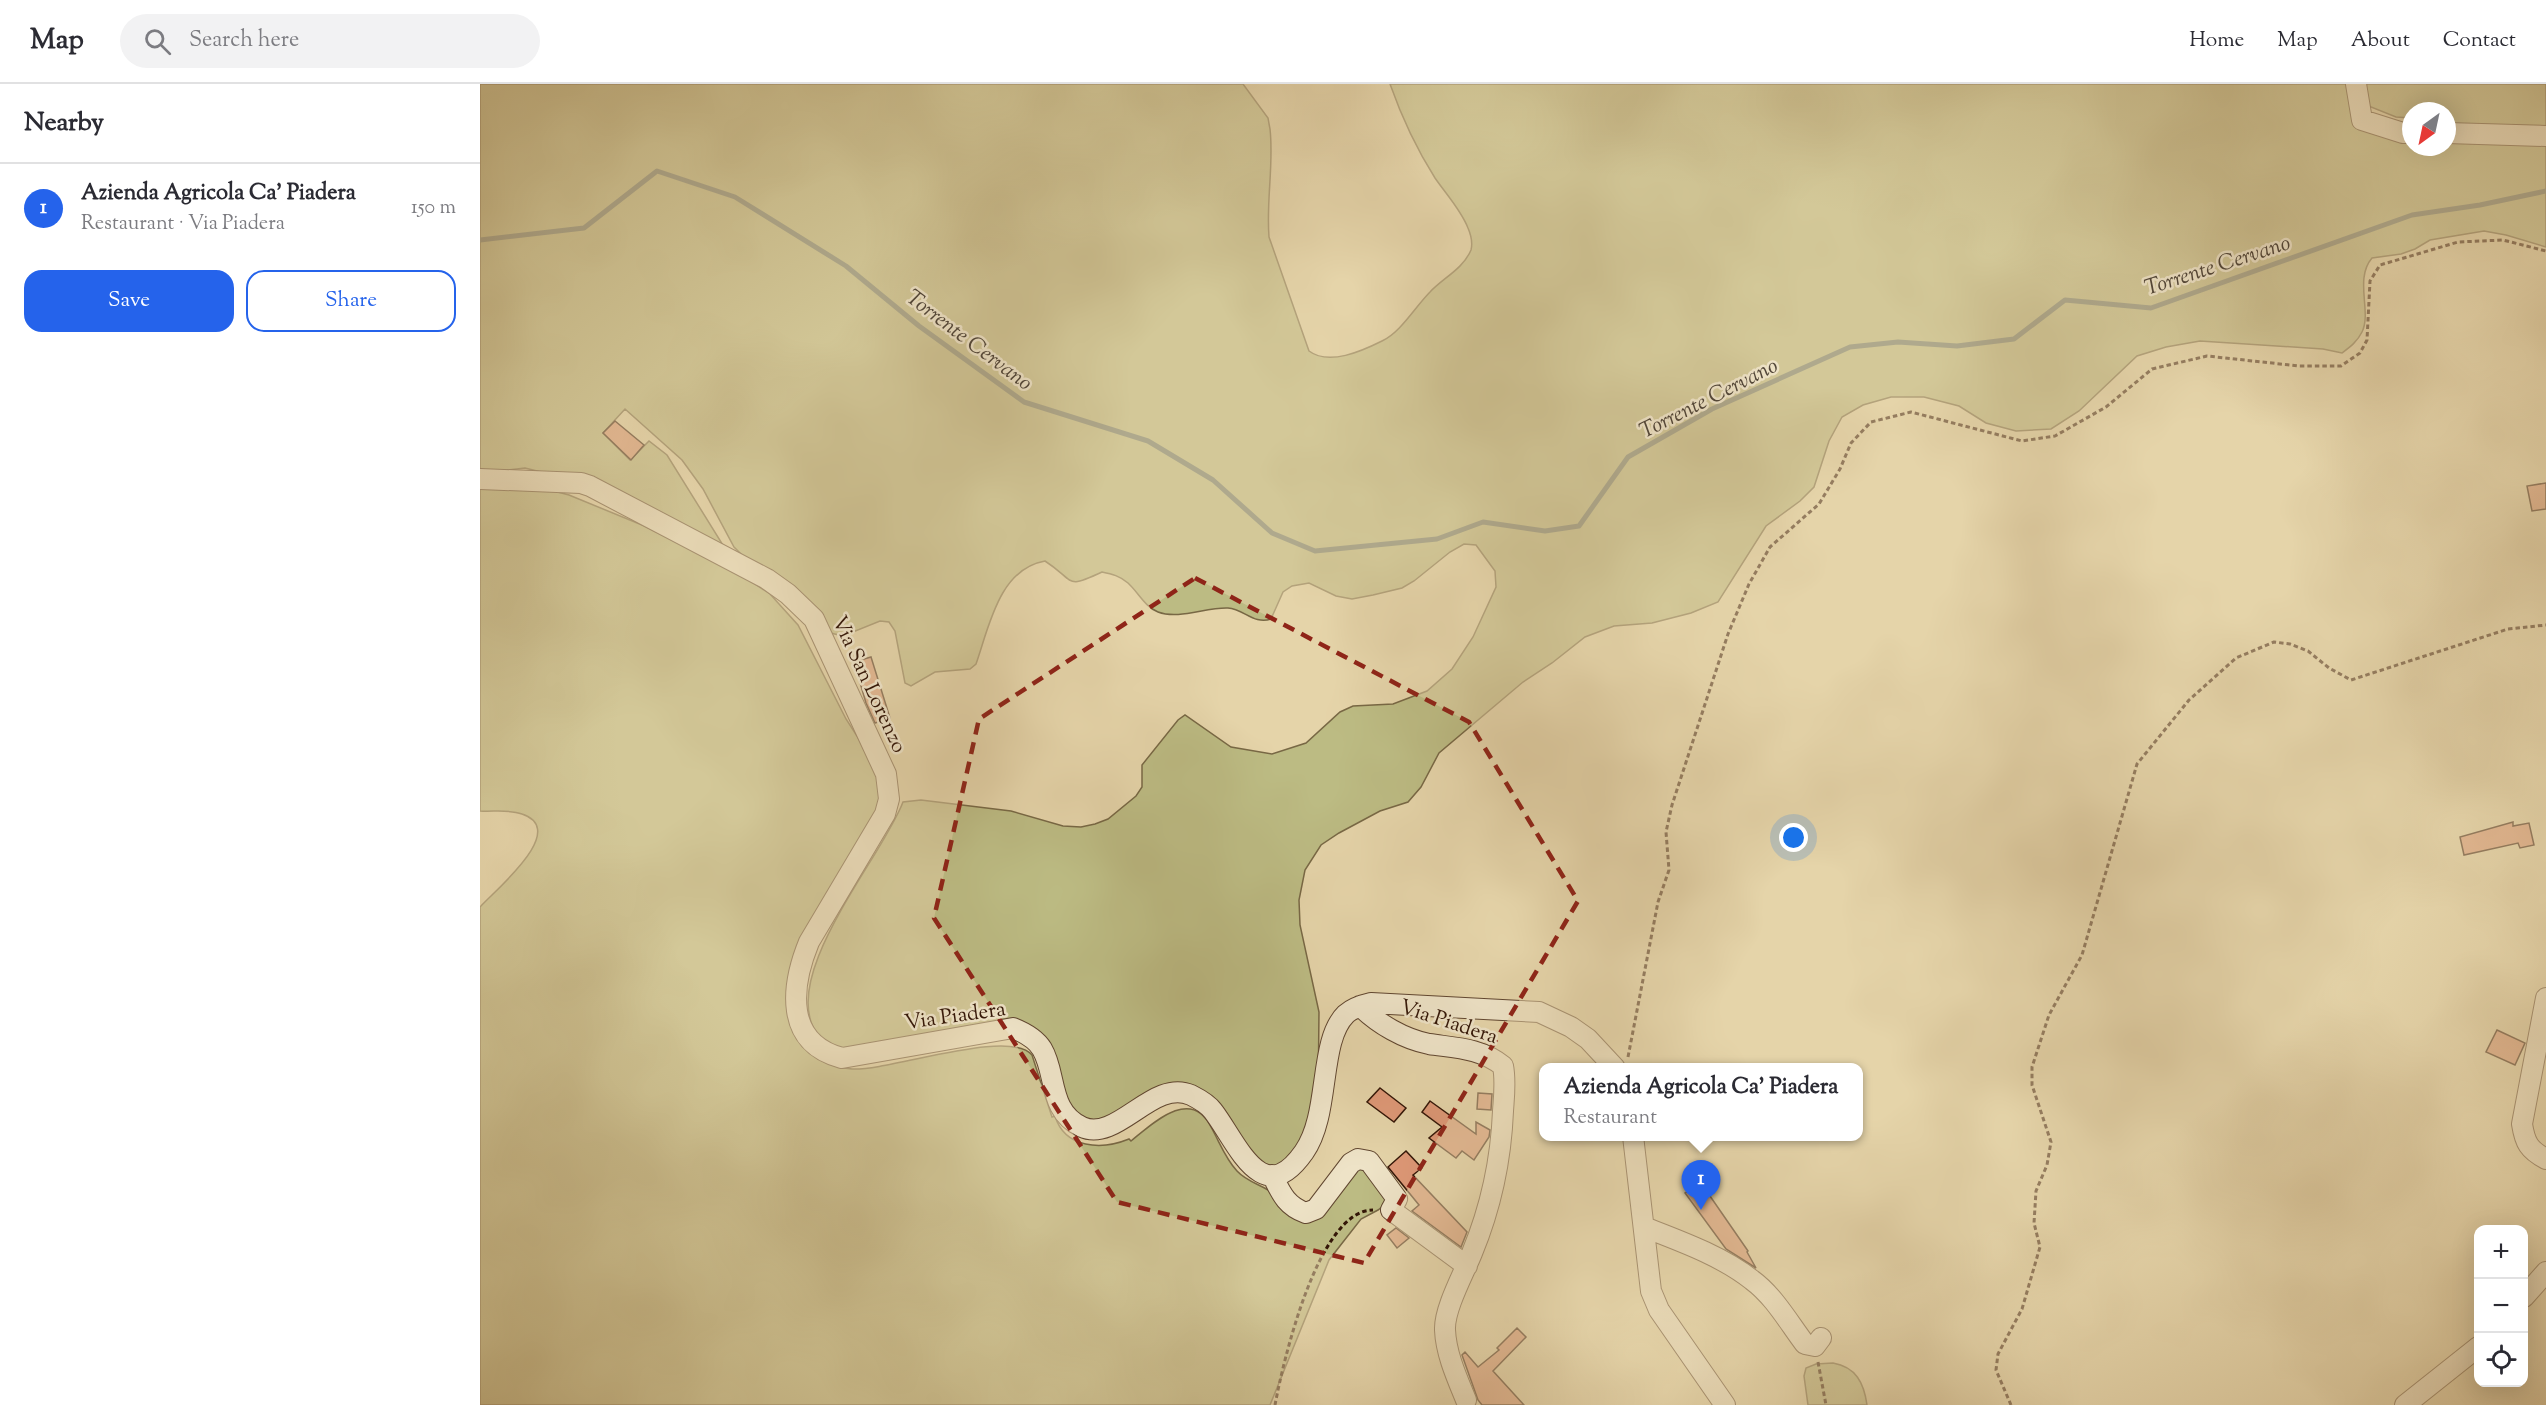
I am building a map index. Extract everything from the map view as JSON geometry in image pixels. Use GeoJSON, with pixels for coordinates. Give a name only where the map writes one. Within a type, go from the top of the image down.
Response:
{"type":"FeatureCollection","features":[{"type":"Feature","properties":{"kind":"street"},"geometry":{"type":"LineString","coordinates":[[2356,84],[2362,120],[2402,133]]}},
{"type":"Feature","properties":{"kind":"street"},"geometry":{"type":"LineString","coordinates":[[2456,133],[2546,136]]}},
{"type":"Feature","properties":{"kind":"street","name":"Via San Lorenzo"},"geometry":{"type":"LineString","coordinates":[[480,479],[581,483],[590,486],[767,579],[788,594],[814,619],[886,774],[889,787],[885,814],[809,942],[799,970],[796,1008],[802,1031],[821,1049],[842,1058]]}},
{"type":"Feature","properties":{"kind":"street"},"geometry":{"type":"LineString","coordinates":[[2546,998],[2522,1124],[2524,1138],[2530,1151],[2546,1159]]}},
{"type":"Feature","properties":{"kind":"street","name":"Via Piadera"},"geometry":{"type":"LineString","coordinates":[[1466,1400],[1453,1369],[1445,1329],[1450,1308],[1492,1194],[1502,1149],[1505,1078],[1503,1066],[1483,1053],[1426,1043],[1390,1029],[1372,1018],[1360,1006],[1371,1003],[1539,1012],[1571,1027],[1621,1063]]}},
{"type":"Feature","properties":{"kind":"street"},"geometry":{"type":"LineString","coordinates":[[1360,1006],[1346,1015],[1332,1040],[1324,1092],[1311,1142],[1288,1169],[1281,1174],[1272,1175],[1288,1203],[1293,1208],[1306,1213],[1316,1209],[1351,1163],[1358,1159],[1369,1161],[1397,1198],[1391,1210],[1467,1266]]}},
{"type":"Feature","properties":{"kind":"street","name":"Via Piadera"},"geometry":{"type":"LineString","coordinates":[[842,1058],[1013,1028],[1023,1032],[1042,1049],[1057,1100],[1065,1114],[1084,1128],[1098,1129],[1109,1126],[1161,1096],[1174,1092],[1189,1094],[1212,1109],[1249,1165],[1263,1174],[1272,1175]]}},
{"type":"Feature","properties":{"kind":"street"},"geometry":{"type":"LineString","coordinates":[[1633,1141],[1651,1291],[1659,1310],[1725,1405]]}},
{"type":"Feature","properties":{"kind":"street"},"geometry":{"type":"LineString","coordinates":[[1644,1227],[1718,1260],[1753,1280],[1780,1310],[1805,1344],[1818,1342]]}},
{"type":"Feature","properties":{"kind":"street"},"geometry":{"type":"LineString","coordinates":[[2528,1292],[2546,1272]]}},
{"type":"Feature","properties":{"kind":"street"},"geometry":{"type":"LineString","coordinates":[[2404,1405],[2474,1350]]}},
{"type":"Feature","properties":{"kind":"path"},"geometry":{"type":"LineString","coordinates":[[1621,1063],[1658,902],[1669,870],[1666,832],[1672,805],[1728,634],[1749,584],[1770,547],[1819,504],[1840,469],[1851,443],[1871,422],[1911,412],[2022,441],[2055,436],[2106,407],[2152,369],[2207,356],[2299,366],[2341,366],[2360,353],[2367,340],[2370,280],[2380,265],[2458,242],[2503,240],[2546,251]]}},
{"type":"Feature","properties":{"kind":"path"},"geometry":{"type":"LineString","coordinates":[[2011,1405],[1996,1370],[1998,1354],[2022,1309],[2040,1247],[2034,1223],[2036,1191],[2047,1165],[2051,1142],[2032,1085],[2032,1068],[2049,1015],[2082,955],[2137,764],[2189,700],[2236,658],[2274,642],[2290,644],[2307,651],[2329,668],[2351,680],[2508,629],[2546,625]]}},
{"type":"Feature","properties":{"kind":"path"},"geometry":{"type":"LineString","coordinates":[[1275,1405],[1281,1366],[1305,1294],[1323,1251],[1349,1219],[1368,1210],[1391,1210]]}},
{"type":"Feature","properties":{"kind":"path"},"geometry":{"type":"LineString","coordinates":[[1818,1342],[1826,1405]]}},
{"type":"Feature","properties":{"kind":"highlighted area"},"geometry":{"type":"Polygon","coordinates":[[[1195,578],[1469,722],[1578,901],[1364,1263],[1117,1202],[934,918],[979,719],[1195,578]]]}},
{"type":"Feature","properties":{"kind":"shaded area"},"geometry":{"type":"Polygon","coordinates":[[[480,84],[1243,84],[1268,118],[1270,129],[1269,237],[1309,351],[1326,357],[1355,353],[1389,337],[1435,287],[1463,263],[1471,250],[1471,239],[1465,221],[1422,155],[1390,84],[2356,84],[2360,112],[2402,125],[2402,156],[2456,156],[2456,134],[2546,143],[2546,247],[2484,231],[2430,240],[2401,254],[2372,258],[2364,276],[2365,324],[2358,339],[2342,353],[2323,349],[2200,341],[2166,347],[2137,356],[2079,411],[2051,429],[2016,431],[1986,423],[1959,406],[1924,397],[1891,397],[1863,405],[1842,417],[1829,441],[1814,487],[1800,501],[1766,526],[1718,602],[1691,613],[1652,623],[1614,626],[1585,637],[1523,682],[1439,753],[1421,787],[1408,802],[1380,811],[1321,845],[1305,870],[1299,900],[1300,925],[1319,1012],[1318,1104],[1302,1150],[1273,1168],[1264,1166],[1191,1091],[1120,1126],[1074,1123],[1028,1035],[839,1051],[819,1037],[808,1010],[811,981],[821,950],[837,917],[892,826],[903,802],[921,800],[1011,811],[1063,826],[1081,827],[1108,819],[1136,796],[1142,787],[1142,765],[1178,720],[1185,715],[1231,747],[1272,754],[1306,743],[1340,712],[1353,706],[1393,704],[1427,691],[1452,669],[1473,637],[1496,587],[1495,571],[1476,545],[1464,544],[1450,552],[1402,588],[1373,595],[1352,599],[1336,596],[1309,583],[1292,586],[1283,592],[1271,619],[1265,620],[1259,620],[1228,608],[1175,615],[1158,612],[1149,607],[1128,583],[1119,577],[1102,572],[1075,582],[1045,561],[1029,566],[1006,587],[991,617],[976,664],[970,669],[935,672],[911,686],[905,683],[895,631],[889,622],[880,621],[843,636],[818,630],[734,547],[703,489],[682,460],[625,409],[603,433],[630,460],[649,441],[667,455],[726,550],[573,480],[525,468],[480,473],[480,84]]]}},
{"type":"Feature","properties":{"kind":"shaded area"},"geometry":{"type":"Polygon","coordinates":[[[2367,84],[2546,84],[2546,134],[2456,124],[2456,102],[2402,102],[2402,117],[2396,117],[2366,105],[2362,92],[2367,84]]]}},
{"type":"Feature","properties":{"kind":"shaded area"},"geometry":{"type":"Polygon","coordinates":[[[523,483],[569,495],[642,525],[737,572],[770,594],[798,625],[846,719],[890,788],[793,991],[821,1060],[852,1069],[870,1068],[975,1048],[1000,1046],[1019,1048],[1032,1055],[1052,1117],[1055,1116],[1060,1127],[1076,1141],[1107,1145],[1129,1139],[1131,1141],[1171,1112],[1182,1109],[1193,1110],[1203,1115],[1237,1171],[1245,1178],[1273,1193],[1296,1216],[1361,1163],[1393,1198],[1378,1210],[1361,1219],[1329,1260],[1270,1405],[480,1405],[480,907],[524,860],[538,833],[535,822],[517,812],[480,811],[480,488],[523,483]]]}},
{"type":"Feature","properties":{"kind":"shaded area"},"geometry":{"type":"Polygon","coordinates":[[[1833,1363],[1848,1368],[1858,1377],[1867,1405],[1808,1405],[1804,1376],[1806,1368],[1816,1364],[1833,1363]]]}},
{"type":"Feature","properties":{"kind":"building"},"geometry":{"type":"Polygon","coordinates":[[[615,421],[644,445],[631,460],[603,433],[615,421]]]}},
{"type":"Feature","properties":{"kind":"building"},"geometry":{"type":"Polygon","coordinates":[[[2546,483],[2546,509],[2532,511],[2527,486],[2546,483]]]}},
{"type":"Feature","properties":{"kind":"building"},"geometry":{"type":"Polygon","coordinates":[[[871,657],[890,718],[875,723],[866,703],[854,662],[871,657]]]}},
{"type":"Feature","properties":{"kind":"building"},"geometry":{"type":"Polygon","coordinates":[[[2513,822],[2513,826],[2529,823],[2534,845],[2520,848],[2518,843],[2464,855],[2460,837],[2513,822]]]}},
{"type":"Feature","properties":{"kind":"building"},"geometry":{"type":"Polygon","coordinates":[[[2497,1030],[2525,1043],[2515,1065],[2486,1052],[2497,1030]]]}},
{"type":"Feature","properties":{"kind":"building"},"geometry":{"type":"Polygon","coordinates":[[[1380,1088],[1406,1108],[1394,1122],[1367,1102],[1380,1088]]]}},
{"type":"Feature","properties":{"kind":"building"},"geometry":{"type":"Polygon","coordinates":[[[1478,1093],[1492,1094],[1491,1110],[1477,1109],[1478,1093]]]}},
{"type":"Feature","properties":{"kind":"building"},"geometry":{"type":"Polygon","coordinates":[[[1430,1101],[1476,1134],[1476,1122],[1490,1130],[1489,1137],[1474,1160],[1462,1151],[1456,1158],[1429,1138],[1442,1127],[1422,1112],[1430,1101]]]}},
{"type":"Feature","properties":{"kind":"building"},"geometry":{"type":"Polygon","coordinates":[[[1406,1151],[1422,1168],[1413,1175],[1467,1232],[1461,1247],[1412,1211],[1419,1205],[1388,1167],[1406,1151]]]}},
{"type":"Feature","properties":{"kind":"building"},"geometry":{"type":"Polygon","coordinates":[[[1701,1183],[1748,1251],[1756,1268],[1726,1249],[1685,1193],[1701,1183]]]}},
{"type":"Feature","properties":{"kind":"building"},"geometry":{"type":"Polygon","coordinates":[[[1396,1228],[1409,1238],[1397,1248],[1387,1235],[1396,1228]]]}},
{"type":"Feature","properties":{"kind":"building"},"geometry":{"type":"Polygon","coordinates":[[[1517,1328],[1526,1337],[1493,1371],[1524,1405],[1482,1405],[1478,1400],[1462,1355],[1465,1352],[1478,1367],[1499,1350],[1497,1348],[1517,1328]]]}},
{"type":"Feature","properties":{"kind":"waterway","name":"Torrente Cervano"},"geometry":{"type":"LineString","coordinates":[[480,240],[584,228],[657,171],[735,197],[846,266],[919,326],[1024,402],[1148,441],[1213,480],[1272,533],[1315,551],[1437,539],[1483,522],[1545,531],[1579,526],[1628,457],[1712,409],[1850,347],[1898,342],[1957,346],[2014,339],[2065,300],[2151,308],[2412,215],[2480,205],[2546,191]]}},
{"type":"Feature","properties":{"kind":"place","name":"Azienda Agricola Ca' Piadera"},"geometry":{"type":"Point","coordinates":[1701,1210]}}]}
